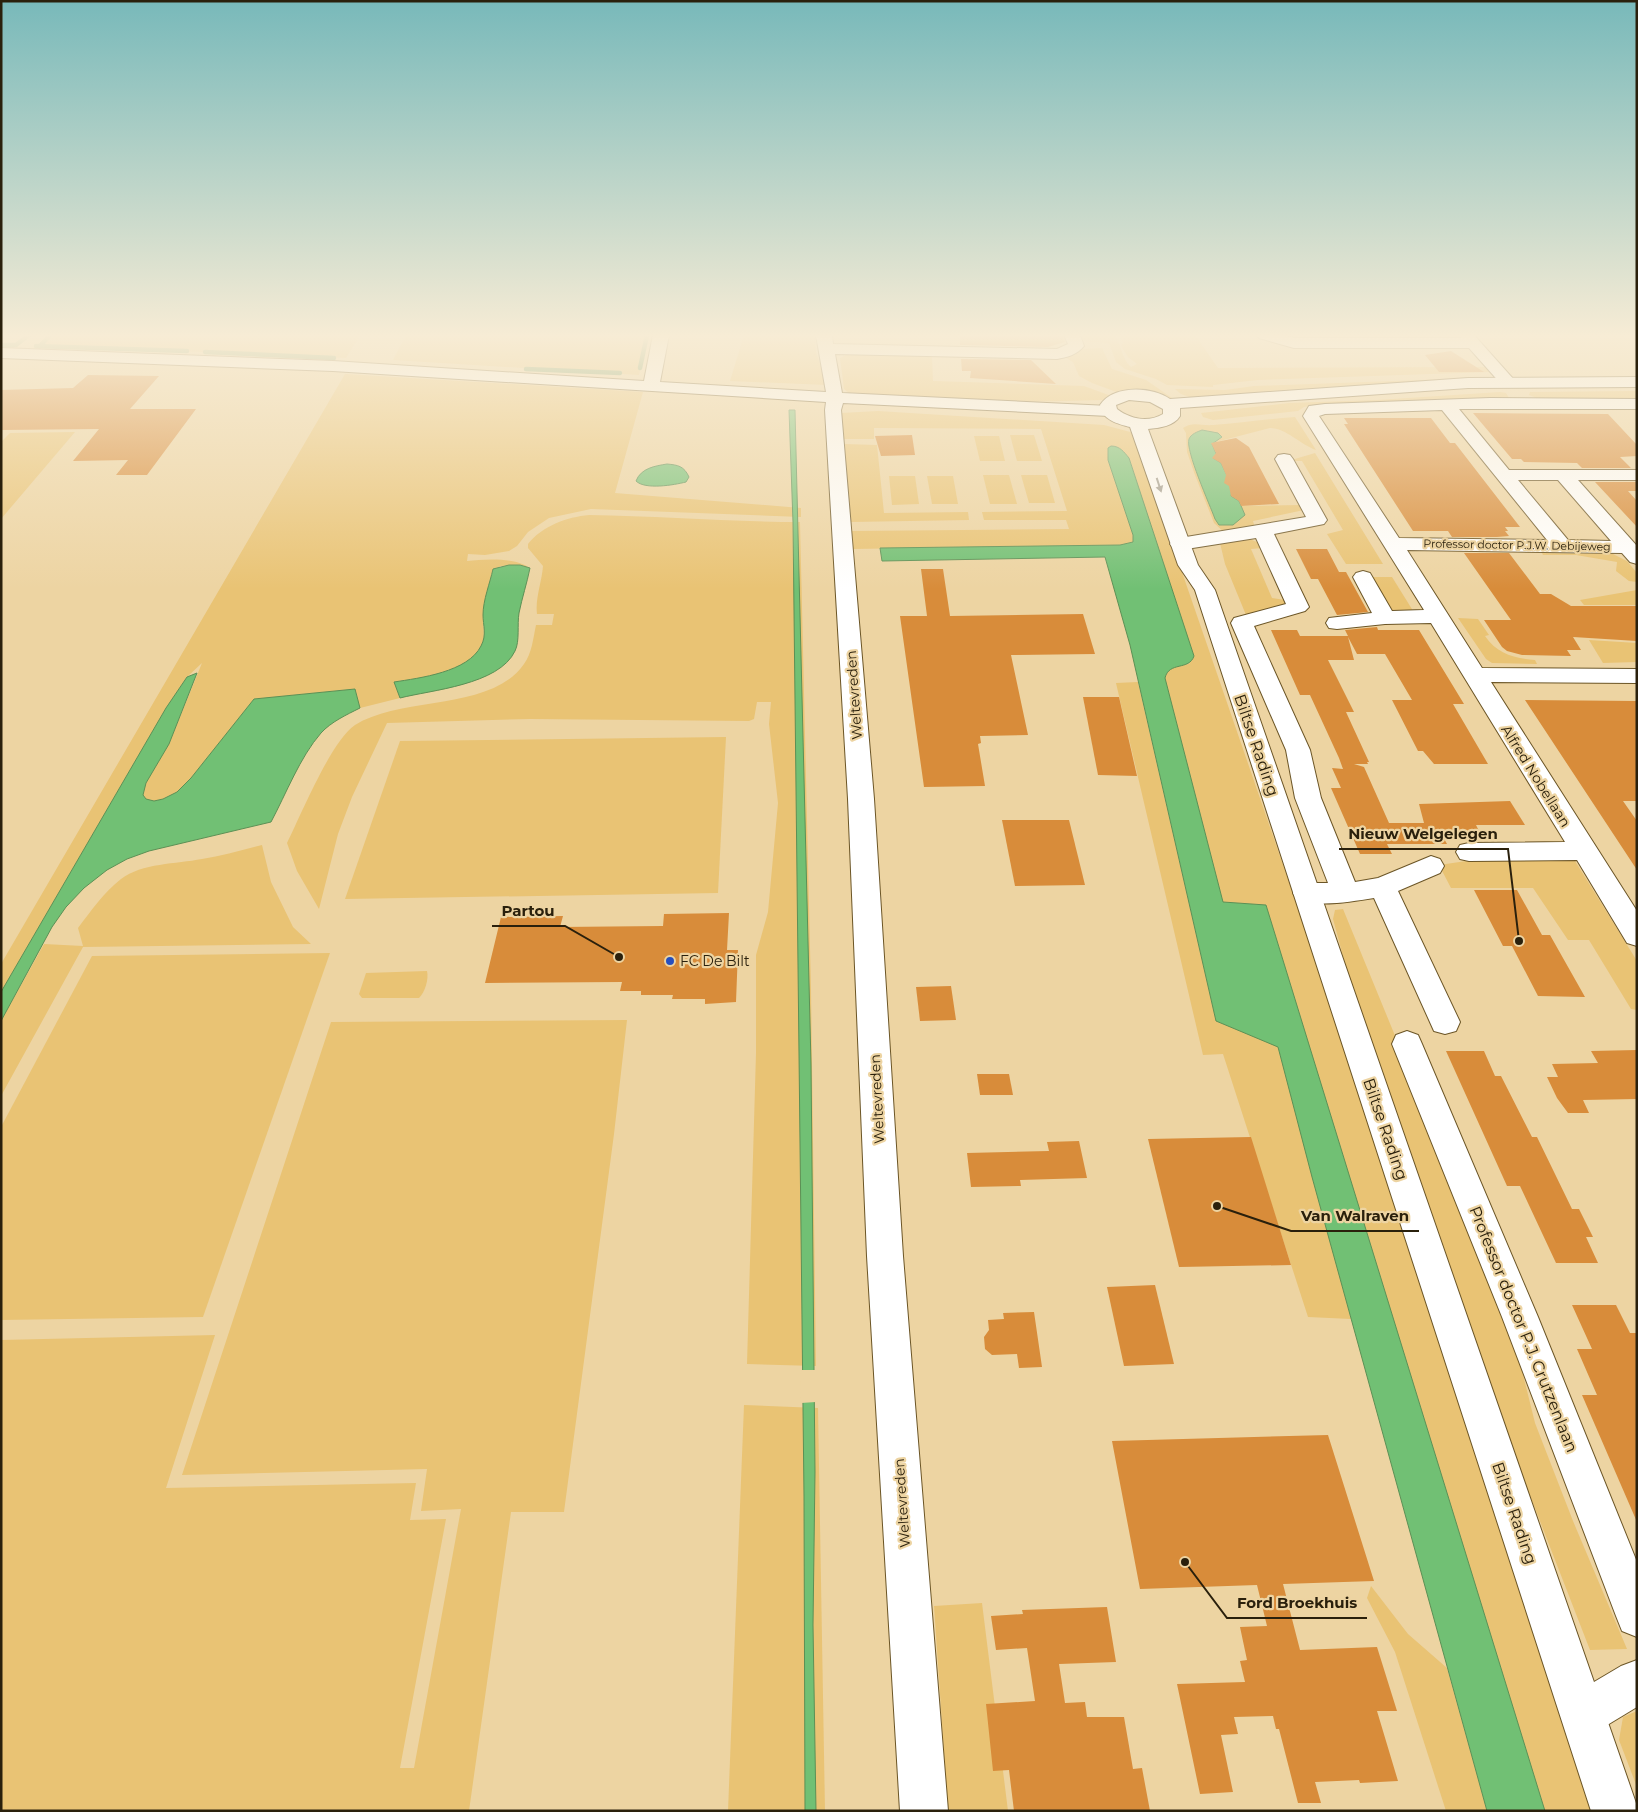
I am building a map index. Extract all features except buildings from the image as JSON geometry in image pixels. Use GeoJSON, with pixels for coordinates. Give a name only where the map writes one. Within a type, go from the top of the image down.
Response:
{"type":"FeatureCollection","features":[{"type":"Feature","properties":{"kind":"street","name":"Weltevreden"},"geometry":{"type":"LineString","coordinates":[[833,420],[861,808],[885,1256],[924,1811]]}},
{"type":"Feature","properties":{"kind":"street"},"geometry":{"type":"LineString","coordinates":[[1125,420],[1137,423],[1157,423],[1164,420]]}},
{"type":"Feature","properties":{"kind":"street","name":"Alfred Nobellaan"},"geometry":{"type":"LineString","coordinates":[[1312,420],[1393,544],[1637,935]]}},
{"type":"Feature","properties":{"kind":"street"},"geometry":{"type":"LineString","coordinates":[[1459,420],[1560,545]]}},
{"type":"Feature","properties":{"kind":"street","name":"Biltse Rading"},"geometry":{"type":"LineString","coordinates":[[1137,423],[1188,543]]}},
{"type":"Feature","properties":{"kind":"street","name":"Biltse Rading"},"geometry":{"type":"LineString","coordinates":[[1157,423],[1156,434],[1164,459],[1189,518],[1188,564],[1205,590],[1615,1811]]}},
{"type":"Feature","properties":{"kind":"street"},"geometry":{"type":"LineString","coordinates":[[1188,543],[1317,520],[1284,459]]}},
{"type":"Feature","properties":{"kind":"street"},"geometry":{"type":"LineString","coordinates":[[1505,475],[1637,475]]}},
{"type":"Feature","properties":{"kind":"street"},"geometry":{"type":"LineString","coordinates":[[1564,476],[1632,552]]}},
{"type":"Feature","properties":{"kind":"street"},"geometry":{"type":"LineString","coordinates":[[1263,531],[1298,608],[1242,623],[1298,750],[1308,798],[1346,893]]}},
{"type":"Feature","properties":{"kind":"street","name":"Professor doctor P.J.W. Debijeweg"},"geometry":{"type":"LineString","coordinates":[[1393,544],[1560,545],[1632,552]]}},
{"type":"Feature","properties":{"kind":"street"},"geometry":{"type":"LineString","coordinates":[[1363,577],[1385,618]]}},
{"type":"Feature","properties":{"kind":"street"},"geometry":{"type":"LineString","coordinates":[[1337,623],[1385,618],[1437,616]]}},
{"type":"Feature","properties":{"kind":"street"},"geometry":{"type":"LineString","coordinates":[[1474,675],[1637,676]]}},
{"type":"Feature","properties":{"kind":"street"},"geometry":{"type":"LineString","coordinates":[[1469,852],[1584,851]]}},
{"type":"Feature","properties":{"kind":"street"},"geometry":{"type":"LineString","coordinates":[[1307,894],[1346,893],[1382,887],[1431,866]]}},
{"type":"Feature","properties":{"kind":"street"},"geometry":{"type":"LineString","coordinates":[[1382,887],[1445,1022]]}},
{"type":"Feature","properties":{"kind":"street","name":"Professor doctor P.J. Crutzenlaan"},"geometry":{"type":"LineString","coordinates":[[1407,1044],[1520,1317],[1637,1616]]}},
{"type":"Feature","properties":{"kind":"street"},"geometry":{"type":"LineString","coordinates":[[1583,1714],[1637,1682]]}},
{"type":"Feature","properties":{"kind":"shaded area"},"geometry":{"type":"Polygon","coordinates":[[[318,420],[635,420],[615,493],[801,508],[801,517],[591,509],[549,518],[528,532],[517,546],[509,551],[485,555],[468,554],[467,561],[508,560],[524,564],[530,568],[520,565],[500,566],[485,607],[483,643],[474,656],[465,663],[442,673],[394,682],[400,698],[360,708],[355,689],[254,699],[191,778],[177,792],[154,801],[145,799],[143,795],[146,783],[169,744],[202,663],[187,677],[166,708],[1,992],[1,964],[318,420]]]}},
{"type":"Feature","properties":{"kind":"shaded area"},"geometry":{"type":"Polygon","coordinates":[[[789,420],[795,420],[811,1064],[815,1472],[813,1625],[816,1811],[805,1811],[804,1496],[793,522],[789,420]]]}},
{"type":"Feature","properties":{"kind":"shaded area"},"geometry":{"type":"Polygon","coordinates":[[[842,420],[1016,420],[1104,425],[1134,433],[1322,978],[1595,1811],[1545,1811],[1266,905],[1223,902],[1165,678],[1168,671],[1177,666],[1189,664],[1194,656],[1129,458],[1108,452],[1108,460],[1133,535],[1133,542],[1120,545],[852,549],[851,531],[1069,529],[1066,520],[984,520],[982,512],[1067,511],[1041,429],[874,428],[874,439],[843,439],[842,420]]]}},
{"type":"Feature","properties":{"kind":"shaded area"},"geometry":{"type":"Polygon","coordinates":[[[1269,420],[1297,420],[1316,450],[1282,431],[1270,428],[1212,443],[1209,431],[1202,431],[1188,440],[1190,453],[1245,515],[1241,506],[1301,505],[1304,510],[1253,521],[1255,528],[1225,533],[1214,523],[1187,452],[1186,433],[1183,428],[1194,424],[1213,425],[1269,420]]]}},
{"type":"Feature","properties":{"kind":"shaded area"},"geometry":{"type":"Polygon","coordinates":[[[1202,430],[1218,433],[1222,437],[1212,444],[1217,456],[1213,458],[1221,463],[1233,488],[1231,496],[1239,501],[1245,515],[1233,525],[1219,525],[1215,519],[1194,465],[1189,439],[1193,434],[1202,430]]]}},
{"type":"Feature","properties":{"kind":"shaded area"},"geometry":{"type":"Polygon","coordinates":[[[75,432],[1,519],[1,442],[10,433],[75,432]]]}},
{"type":"Feature","properties":{"kind":"shaded area"},"geometry":{"type":"Polygon","coordinates":[[[1010,435],[1034,435],[1042,461],[1017,461],[1010,435]]]}},
{"type":"Feature","properties":{"kind":"shaded area"},"geometry":{"type":"Polygon","coordinates":[[[974,436],[999,436],[1005,461],[980,461],[974,436]]]}},
{"type":"Feature","properties":{"kind":"shaded area"},"geometry":{"type":"Polygon","coordinates":[[[844,444],[877,445],[884,513],[968,512],[969,520],[850,522],[844,444]]]}},
{"type":"Feature","properties":{"kind":"shaded area"},"geometry":{"type":"Polygon","coordinates":[[[1111,446],[1119,448],[1129,458],[1194,656],[1188,663],[1171,669],[1165,678],[1223,902],[1266,905],[1545,1811],[1487,1811],[1312,1177],[1278,1047],[1216,1021],[1130,645],[1105,557],[882,561],[880,548],[1120,545],[1133,542],[1133,535],[1108,460],[1108,448],[1111,446]]]}},
{"type":"Feature","properties":{"kind":"shaded area"},"geometry":{"type":"Polygon","coordinates":[[[1315,453],[1383,564],[1346,564],[1327,534],[1343,530],[1302,461],[1288,461],[1315,453]]]}},
{"type":"Feature","properties":{"kind":"shaded area"},"geometry":{"type":"Polygon","coordinates":[[[667,464],[683,468],[689,477],[686,482],[653,486],[640,484],[636,481],[645,470],[667,464]]]}},
{"type":"Feature","properties":{"kind":"shaded area"},"geometry":{"type":"Polygon","coordinates":[[[983,475],[1009,475],[1017,504],[990,504],[983,475]]]}},
{"type":"Feature","properties":{"kind":"shaded area"},"geometry":{"type":"Polygon","coordinates":[[[1021,475],[1047,475],[1055,503],[1029,503],[1021,475]]]}},
{"type":"Feature","properties":{"kind":"shaded area"},"geometry":{"type":"Polygon","coordinates":[[[889,476],[915,476],[919,504],[892,505],[889,476]]]}},
{"type":"Feature","properties":{"kind":"shaded area"},"geometry":{"type":"Polygon","coordinates":[[[927,476],[953,476],[958,504],[932,504],[927,476]]]}},
{"type":"Feature","properties":{"kind":"shaded area"},"geometry":{"type":"Polygon","coordinates":[[[589,515],[800,522],[811,990],[816,1366],[747,1364],[756,1053],[756,955],[768,912],[778,803],[769,724],[771,702],[757,702],[754,719],[749,721],[530,719],[387,723],[352,797],[338,834],[319,909],[297,871],[287,843],[308,798],[336,746],[355,725],[374,716],[396,710],[469,696],[491,689],[509,679],[524,664],[531,651],[536,625],[552,625],[554,614],[537,614],[543,566],[528,548],[528,544],[548,527],[564,520],[589,515]]]}},
{"type":"Feature","properties":{"kind":"shaded area"},"geometry":{"type":"Polygon","coordinates":[[[1247,538],[1257,542],[1262,548],[1251,549],[1272,598],[1285,600],[1286,607],[1246,615],[1225,564],[1220,543],[1247,538]]]}},
{"type":"Feature","properties":{"kind":"shaded area"},"geometry":{"type":"Polygon","coordinates":[[[1542,553],[1613,554],[1627,561],[1637,573],[1637,582],[1629,581],[1616,571],[1617,562],[1576,555],[1543,555],[1542,553]]]}},
{"type":"Feature","properties":{"kind":"shaded area"},"geometry":{"type":"Polygon","coordinates":[[[509,565],[520,565],[530,568],[519,613],[517,647],[507,662],[495,672],[480,679],[446,689],[400,698],[394,682],[430,676],[455,668],[475,655],[484,638],[483,609],[493,569],[509,565]]]}},
{"type":"Feature","properties":{"kind":"shaded area"},"geometry":{"type":"Polygon","coordinates":[[[1367,577],[1392,577],[1415,614],[1392,614],[1367,577]]]}},
{"type":"Feature","properties":{"kind":"shaded area"},"geometry":{"type":"Polygon","coordinates":[[[1637,590],[1637,605],[1584,605],[1580,600],[1637,590]]]}},
{"type":"Feature","properties":{"kind":"shaded area"},"geometry":{"type":"Polygon","coordinates":[[[1458,618],[1478,619],[1489,635],[1485,636],[1495,647],[1513,656],[1535,660],[1537,664],[1492,663],[1486,659],[1458,618]]]}},
{"type":"Feature","properties":{"kind":"shaded area"},"geometry":{"type":"Polygon","coordinates":[[[1589,640],[1637,643],[1637,662],[1603,663],[1589,640]]]}},
{"type":"Feature","properties":{"kind":"shaded area"},"geometry":{"type":"Polygon","coordinates":[[[197,673],[169,744],[146,783],[143,795],[146,799],[154,801],[163,799],[177,792],[191,778],[254,699],[355,689],[360,708],[329,725],[313,743],[300,764],[271,822],[149,851],[127,859],[107,870],[84,888],[66,907],[52,927],[1,1021],[1,992],[166,708],[187,677],[197,673]]]}},
{"type":"Feature","properties":{"kind":"shaded area"},"geometry":{"type":"Polygon","coordinates":[[[1138,682],[1216,1021],[1278,1046],[1351,1319],[1308,1317],[1223,1054],[1203,1055],[1116,683],[1138,682]]]}},
{"type":"Feature","properties":{"kind":"shaded area"},"geometry":{"type":"Polygon","coordinates":[[[726,737],[718,893],[345,899],[400,741],[726,737]]]}},
{"type":"Feature","properties":{"kind":"shaded area"},"geometry":{"type":"Polygon","coordinates":[[[262,845],[271,882],[293,927],[311,944],[83,947],[1,1096],[1,1021],[44,944],[83,946],[78,928],[109,890],[129,874],[149,867],[210,858],[262,845]]]}},
{"type":"Feature","properties":{"kind":"shaded area"},"geometry":{"type":"Polygon","coordinates":[[[1572,856],[1637,961],[1637,1010],[1631,1009],[1589,940],[1568,940],[1533,888],[1451,888],[1439,865],[1480,859],[1572,856]]]}},
{"type":"Feature","properties":{"kind":"shaded area"},"geometry":{"type":"Polygon","coordinates":[[[1343,909],[1506,1306],[1535,1423],[1573,1521],[1627,1649],[1590,1650],[1510,1444],[1347,971],[1333,919],[1335,910],[1343,909]]]}},
{"type":"Feature","properties":{"kind":"shaded area"},"geometry":{"type":"Polygon","coordinates":[[[330,953],[203,1317],[1,1320],[1,1127],[92,956],[330,953]]]}},
{"type":"Feature","properties":{"kind":"shaded area"},"geometry":{"type":"Polygon","coordinates":[[[427,971],[426,985],[419,998],[362,998],[359,994],[366,973],[427,971]]]}},
{"type":"Feature","properties":{"kind":"shaded area"},"geometry":{"type":"Polygon","coordinates":[[[627,1020],[614,1134],[564,1512],[511,1512],[469,1811],[1,1811],[1,1340],[215,1335],[166,1488],[416,1483],[410,1520],[446,1519],[400,1768],[414,1768],[461,1509],[421,1511],[427,1469],[182,1475],[331,1022],[627,1020]]]}},
{"type":"Feature","properties":{"kind":"shaded area"},"geometry":{"type":"Polygon","coordinates":[[[744,1405],[818,1408],[825,1811],[728,1811],[744,1405]]]}},
{"type":"Feature","properties":{"kind":"shaded area"},"geometry":{"type":"Polygon","coordinates":[[[1371,1586],[1408,1634],[1447,1668],[1487,1811],[1446,1811],[1395,1652],[1367,1598],[1371,1586]]]}},
{"type":"Feature","properties":{"kind":"shaded area"},"geometry":{"type":"Polygon","coordinates":[[[982,1603],[1008,1811],[948,1811],[934,1606],[982,1603]]]}},
{"type":"Feature","properties":{"kind":"shaded area"},"geometry":{"type":"Polygon","coordinates":[[[1637,1711],[1637,1787],[1619,1740],[1623,1717],[1637,1711]]]}},
{"type":"Feature","properties":{"kind":"pier"},"geometry":{"type":"Polygon","coordinates":[[[800,1370],[816,1370],[816,1402],[801,1403],[800,1370]]]}},
{"type":"Feature","properties":{"kind":"place","name":"Nieuw Welgelegen"},"geometry":{"type":"Point","coordinates":[1519,941]}},
{"type":"Feature","properties":{"kind":"place","name":"Partou"},"geometry":{"type":"Point","coordinates":[619,957]}},
{"type":"Feature","properties":{"kind":"place","name":"FC De Bilt"},"geometry":{"type":"Point","coordinates":[670,961]}},
{"type":"Feature","properties":{"kind":"place","name":"Van Walraven"},"geometry":{"type":"Point","coordinates":[1217,1206]}},
{"type":"Feature","properties":{"kind":"place","name":"Ford Broekhuis"},"geometry":{"type":"Point","coordinates":[1185,1562]}}]}
